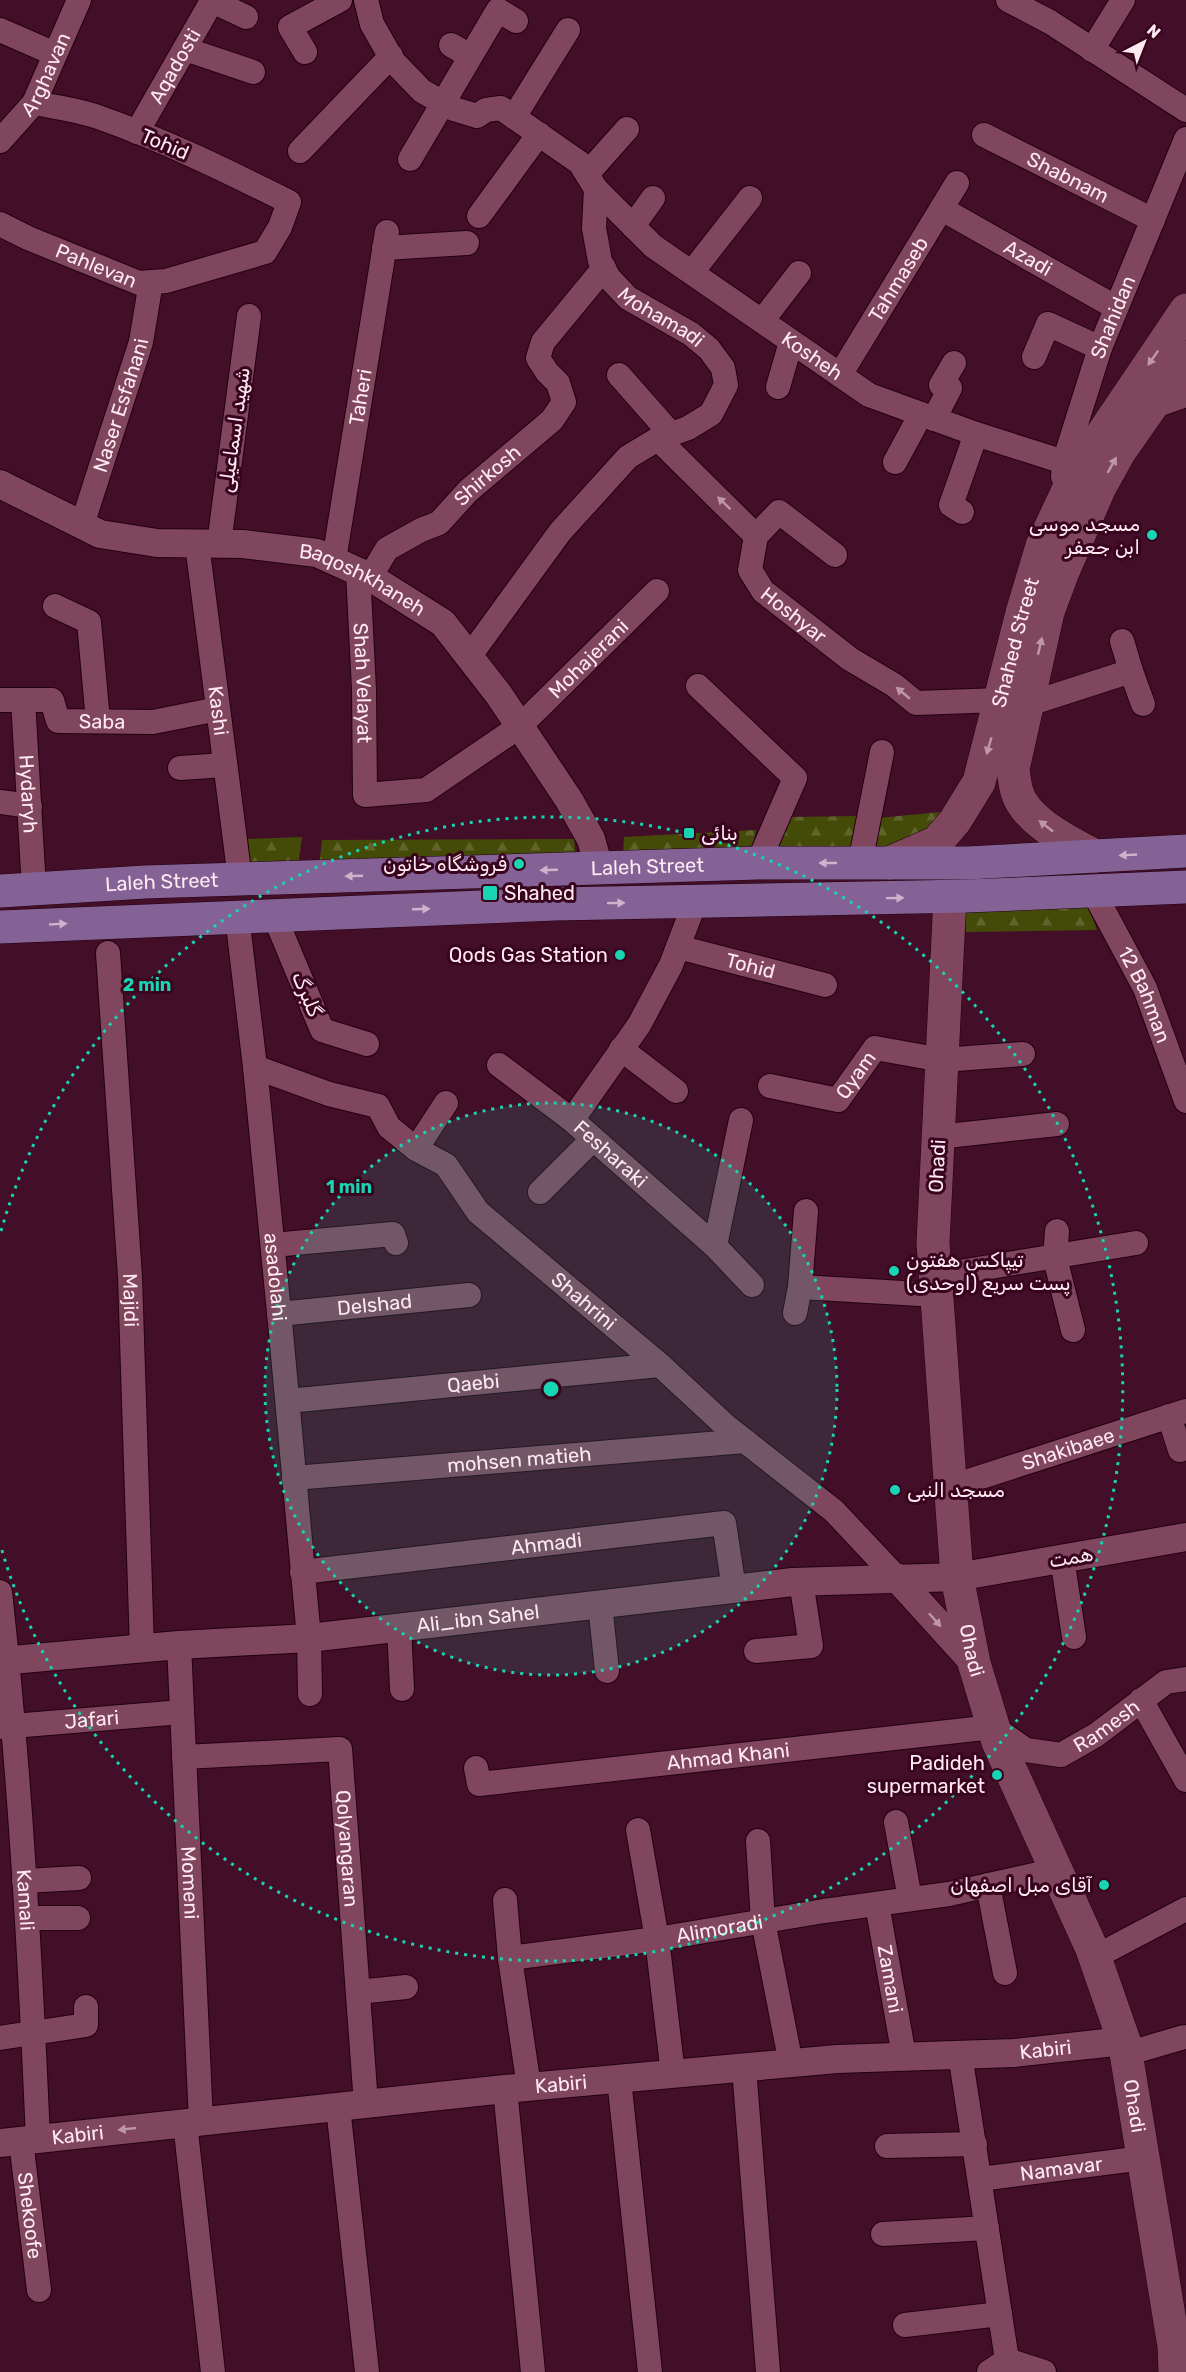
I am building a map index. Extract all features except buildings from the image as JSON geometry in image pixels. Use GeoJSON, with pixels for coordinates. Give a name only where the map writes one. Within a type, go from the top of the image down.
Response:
{"type":"FeatureCollection","features":[{"type":"Feature","properties":{"kind":"main road","name":"Shahed Street"},"geometry":{"type":"LineString","coordinates":[[1095,856],[1048,829],[1025,808],[1017,793],[1013,769],[1014,702],[1042,546],[1076,473],[1186,310]]}},
{"type":"Feature","properties":{"kind":"main road","name":"Shahed Street"},"geometry":{"type":"LineString","coordinates":[[874,863],[918,852],[937,842],[955,821],[979,782],[1014,702],[1062,574],[1100,487],[1120,451],[1186,357]]}},
{"type":"Feature","properties":{"kind":"main road","name":"Laleh Street"},"geometry":{"type":"LineString","coordinates":[[0,891],[240,879],[758,863],[968,863],[1186,851]]}},
{"type":"Feature","properties":{"kind":"main road","name":"Laleh Street"},"geometry":{"type":"LineString","coordinates":[[0,927],[543,905],[950,897],[1186,887]]}},
{"type":"Feature","properties":{"kind":"main road","name":"Ohadi"},"geometry":{"type":"LineString","coordinates":[[950,897],[933,1243],[957,1577],[974,1663],[998,1742],[1095,1957],[1125,2047],[1143,2158],[1177,2307],[1175,2372]]}},
{"type":"Feature","properties":{"kind":"street","name":"Arghavan"},"geometry":{"type":"LineString","coordinates":[[0,141],[34,103],[79,0]]}},
{"type":"Feature","properties":{"kind":"street"},"geometry":{"type":"LineString","coordinates":[[305,52],[290,27],[340,0]]}},
{"type":"Feature","properties":{"kind":"street"},"geometry":{"type":"LineString","coordinates":[[366,0],[372,24],[391,56],[422,92],[477,116],[486,110],[501,108],[580,163],[592,182],[627,129]]}},
{"type":"Feature","properties":{"kind":"street"},"geometry":{"type":"LineString","coordinates":[[1008,0],[1044,8],[1092,50],[1186,110]]}},
{"type":"Feature","properties":{"kind":"street"},"geometry":{"type":"LineString","coordinates":[[1092,50],[1123,0]]}},
{"type":"Feature","properties":{"kind":"street","name":"Aqadosti"},"geometry":{"type":"LineString","coordinates":[[137,132],[212,1],[246,17]]}},
{"type":"Feature","properties":{"kind":"street"},"geometry":{"type":"LineString","coordinates":[[410,159],[443,103],[461,50],[498,10],[516,21]]}},
{"type":"Feature","properties":{"kind":"street"},"geometry":{"type":"LineString","coordinates":[[0,30],[55,54]]}},
{"type":"Feature","properties":{"kind":"street"},"geometry":{"type":"LineString","coordinates":[[514,117],[568,30]]}},
{"type":"Feature","properties":{"kind":"street"},"geometry":{"type":"LineString","coordinates":[[185,49],[253,72]]}},
{"type":"Feature","properties":{"kind":"street"},"geometry":{"type":"LineString","coordinates":[[300,151],[391,56]]}},
{"type":"Feature","properties":{"kind":"street","name":"Tohid"},"geometry":{"type":"LineString","coordinates":[[34,103],[96,116],[240,177],[289,202],[280,227],[265,252]]}},
{"type":"Feature","properties":{"kind":"street"},"geometry":{"type":"LineString","coordinates":[[479,216],[539,135]]}},
{"type":"Feature","properties":{"kind":"street","name":"Shabnam"},"geometry":{"type":"LineString","coordinates":[[984,135],[1153,220]]}},
{"type":"Feature","properties":{"kind":"street","name":"Shahidan"},"geometry":{"type":"LineString","coordinates":[[1061,503],[1064,462],[1100,348],[1186,139]]}},
{"type":"Feature","properties":{"kind":"street","name":"Kosheh"},"geometry":{"type":"LineString","coordinates":[[592,182],[653,246],[869,395],[976,434],[1064,462]]}},
{"type":"Feature","properties":{"kind":"street","name":"Mohamadi"},"geometry":{"type":"LineString","coordinates":[[469,657],[560,532],[628,457],[664,437],[688,428],[711,414],[726,385],[723,368],[709,349],[691,334],[628,298],[609,278],[600,261],[594,228],[592,182]]}},
{"type":"Feature","properties":{"kind":"street","name":"Tahmaseb"},"geometry":{"type":"LineString","coordinates":[[840,375],[957,183]]}},
{"type":"Feature","properties":{"kind":"street"},"geometry":{"type":"LineString","coordinates":[[633,225],[652,198]]}},
{"type":"Feature","properties":{"kind":"street"},"geometry":{"type":"LineString","coordinates":[[692,272],[750,198]]}},
{"type":"Feature","properties":{"kind":"street","name":"Azadi"},"geometry":{"type":"LineString","coordinates":[[942,209],[1115,307]]}},
{"type":"Feature","properties":{"kind":"street","name":"Pahlevan"},"geometry":{"type":"LineString","coordinates":[[0,224],[28,238],[139,283],[166,281],[265,252]]}},
{"type":"Feature","properties":{"kind":"street","name":"Taheri"},"geometry":{"type":"LineString","coordinates":[[354,570],[386,240],[467,243]]}},
{"type":"Feature","properties":{"kind":"street","name":"Shirkosh"},"geometry":{"type":"LineString","coordinates":[[354,570],[387,549],[439,523],[468,491],[552,420],[564,402],[558,383],[538,358],[543,342],[604,268]]}},
{"type":"Feature","properties":{"kind":"street"},"geometry":{"type":"LineString","coordinates":[[762,321],[799,273]]}},
{"type":"Feature","properties":{"kind":"street","name":"Naser Esfahani"},"geometry":{"type":"LineString","coordinates":[[82,525],[141,342],[151,282]]}},
{"type":"Feature","properties":{"kind":"street","name":"شهید اسماعیلی"},"geometry":{"type":"LineString","coordinates":[[208,544],[249,316]]}},
{"type":"Feature","properties":{"kind":"street"},"geometry":{"type":"LineString","coordinates":[[1034,357],[1048,324],[1100,348]]}},
{"type":"Feature","properties":{"kind":"street"},"geometry":{"type":"LineString","coordinates":[[778,387],[791,342]]}},
{"type":"Feature","properties":{"kind":"street"},"geometry":{"type":"LineString","coordinates":[[895,462],[950,388],[940,385],[954,363]]}},
{"type":"Feature","properties":{"kind":"street"},"geometry":{"type":"LineString","coordinates":[[619,375],[664,437],[756,536],[779,512],[835,555]]}},
{"type":"Feature","properties":{"kind":"street"},"geometry":{"type":"LineString","coordinates":[[1149,408],[1186,395]]}},
{"type":"Feature","properties":{"kind":"street"},"geometry":{"type":"LineString","coordinates":[[962,512],[951,505],[976,434]]}},
{"type":"Feature","properties":{"kind":"street","name":"Baqoshkhaneh"},"geometry":{"type":"LineString","coordinates":[[0,484],[100,534],[157,543],[243,544],[318,553],[354,570],[443,623],[499,694],[568,800],[591,839],[599,868]]}},
{"type":"Feature","properties":{"kind":"street","name":"Hoshyar"},"geometry":{"type":"LineString","coordinates":[[756,536],[750,570],[763,591],[850,659],[894,685],[916,703],[1014,702],[1131,671]]}},
{"type":"Feature","properties":{"kind":"street","name":"Kashi"},"geometry":{"type":"LineString","coordinates":[[208,544],[218,709],[240,879]]}},
{"type":"Feature","properties":{"kind":"street","name":"Shah Velayat"},"geometry":{"type":"LineString","coordinates":[[354,570],[364,690],[365,795]]}},
{"type":"Feature","properties":{"kind":"street","name":"Mohajerani"},"geometry":{"type":"LineString","coordinates":[[365,795],[426,790],[520,726],[657,591]]}},
{"type":"Feature","properties":{"kind":"street"},"geometry":{"type":"LineString","coordinates":[[55,606],[89,622],[98,721]]}},
{"type":"Feature","properties":{"kind":"street"},"geometry":{"type":"LineString","coordinates":[[1122,641],[1143,704]]}},
{"type":"Feature","properties":{"kind":"street"},"geometry":{"type":"LineString","coordinates":[[698,686],[795,778],[758,863]]}},
{"type":"Feature","properties":{"kind":"street","name":"Saba"},"geometry":{"type":"LineString","coordinates":[[11,700],[52,700],[58,721],[153,722],[218,709]]}},
{"type":"Feature","properties":{"kind":"street","name":"Hydaryh"},"geometry":{"type":"LineString","coordinates":[[11,700],[30,806],[34,889]]}},
{"type":"Feature","properties":{"kind":"street"},"geometry":{"type":"LineString","coordinates":[[874,863],[882,752]]}},
{"type":"Feature","properties":{"kind":"street"},"geometry":{"type":"LineString","coordinates":[[180,768],[225,765]]}},
{"type":"Feature","properties":{"kind":"street"},"geometry":{"type":"LineString","coordinates":[[0,802],[30,806]]}},
{"type":"Feature","properties":{"kind":"street","name":"12 Bahman"},"geometry":{"type":"LineString","coordinates":[[1093,891],[1145,988],[1186,1101]]}},
{"type":"Feature","properties":{"kind":"street","name":"Fesharaki"},"geometry":{"type":"LineString","coordinates":[[696,902],[671,965],[639,1025],[572,1120],[715,1246],[753,1285]]}},
{"type":"Feature","properties":{"kind":"street","name":"گلبرگ"},"geometry":{"type":"LineString","coordinates":[[274,915],[322,1030],[366,1044]]}},
{"type":"Feature","properties":{"kind":"street","name":"asadolahi"},"geometry":{"type":"LineString","coordinates":[[237,916],[255,1067],[288,1401],[309,1638],[310,1694]]}},
{"type":"Feature","properties":{"kind":"street","name":"Tohid"},"geometry":{"type":"LineString","coordinates":[[678,947],[825,985]]}},
{"type":"Feature","properties":{"kind":"street","name":"Majidi"},"geometry":{"type":"LineString","coordinates":[[108,953],[130,1277],[142,1649]]}},
{"type":"Feature","properties":{"kind":"street","name":"Qyam"},"geometry":{"type":"LineString","coordinates":[[770,1086],[838,1100],[875,1048],[942,1060]]}},
{"type":"Feature","properties":{"kind":"street"},"geometry":{"type":"LineString","coordinates":[[621,1049],[676,1091]]}},
{"type":"Feature","properties":{"kind":"street"},"geometry":{"type":"LineString","coordinates":[[942,1060],[1023,1054]]}},
{"type":"Feature","properties":{"kind":"street"},"geometry":{"type":"LineString","coordinates":[[499,1065],[572,1120]]}},
{"type":"Feature","properties":{"kind":"street","name":"Shahrini"},"geometry":{"type":"LineString","coordinates":[[255,1067],[329,1094],[378,1106],[388,1127],[416,1149],[446,1165],[478,1212],[660,1365],[745,1441],[834,1511],[896,1577]]}},
{"type":"Feature","properties":{"kind":"street"},"geometry":{"type":"LineString","coordinates":[[416,1149],[446,1103]]}},
{"type":"Feature","properties":{"kind":"street"},"geometry":{"type":"LineString","coordinates":[[715,1246],[741,1120]]}},
{"type":"Feature","properties":{"kind":"street"},"geometry":{"type":"LineString","coordinates":[[938,1137],[1057,1125]]}},
{"type":"Feature","properties":{"kind":"street"},"geometry":{"type":"LineString","coordinates":[[540,1192],[593,1139]]}},
{"type":"Feature","properties":{"kind":"street"},"geometry":{"type":"LineString","coordinates":[[795,1313],[800,1287],[806,1211]]}},
{"type":"Feature","properties":{"kind":"street"},"geometry":{"type":"LineString","coordinates":[[1057,1231],[1055,1258],[1073,1330]]}},
{"type":"Feature","properties":{"kind":"street"},"geometry":{"type":"LineString","coordinates":[[273,1245],[393,1234],[396,1243]]}},
{"type":"Feature","properties":{"kind":"street"},"geometry":{"type":"LineString","coordinates":[[800,1287],[936,1286],[1055,1258],[1092,1243],[1136,1244]]}},
{"type":"Feature","properties":{"kind":"street","name":"Delshad"},"geometry":{"type":"LineString","coordinates":[[279,1314],[469,1295]]}},
{"type":"Feature","properties":{"kind":"street","name":"Qaebi"},"geometry":{"type":"LineString","coordinates":[[288,1401],[660,1365]]}},
{"type":"Feature","properties":{"kind":"street"},"geometry":{"type":"LineString","coordinates":[[1178,1413],[1180,1450]]}},
{"type":"Feature","properties":{"kind":"street","name":"Shakibaee"},"geometry":{"type":"LineString","coordinates":[[950,1487],[1178,1413]]}},
{"type":"Feature","properties":{"kind":"street","name":"mohsen matieh"},"geometry":{"type":"LineString","coordinates":[[294,1478],[745,1441]]}},
{"type":"Feature","properties":{"kind":"street","name":"Ahmadi"},"geometry":{"type":"LineString","coordinates":[[303,1572],[724,1523],[734,1588]]}},
{"type":"Feature","properties":{"kind":"street","name":"همت"},"geometry":{"type":"LineString","coordinates":[[957,1577],[1186,1538]]}},
{"type":"Feature","properties":{"kind":"street"},"geometry":{"type":"LineString","coordinates":[[1062,1558],[1074,1637]]}},
{"type":"Feature","properties":{"kind":"street"},"geometry":{"type":"LineString","coordinates":[[896,1577],[974,1663]]}},
{"type":"Feature","properties":{"kind":"street","name":"Ali_ibn Sahel"},"geometry":{"type":"LineString","coordinates":[[4,1661],[309,1638],[801,1581],[957,1577]]}},
{"type":"Feature","properties":{"kind":"street"},"geometry":{"type":"LineString","coordinates":[[756,1651],[811,1646],[801,1581]]}},
{"type":"Feature","properties":{"kind":"street","name":"Kamali"},"geometry":{"type":"LineString","coordinates":[[0,1592],[9,1786],[24,1881],[33,2034],[20,2141]]}},
{"type":"Feature","properties":{"kind":"street"},"geometry":{"type":"LineString","coordinates":[[600,1604],[607,1671]]}},
{"type":"Feature","properties":{"kind":"street"},"geometry":{"type":"LineString","coordinates":[[399,1627],[402,1689]]}},
{"type":"Feature","properties":{"kind":"street","name":"Momeni"},"geometry":{"type":"LineString","coordinates":[[179,1646],[193,2122],[213,2372]]}},
{"type":"Feature","properties":{"kind":"street","name":"Ramesh"},"geometry":{"type":"LineString","coordinates":[[993,1727],[1026,1750],[1061,1755],[1096,1735],[1166,1682],[1186,1679]]}},
{"type":"Feature","properties":{"kind":"street"},"geometry":{"type":"LineString","coordinates":[[1141,1700],[1186,1780]]}},
{"type":"Feature","properties":{"kind":"street","name":"Jafari"},"geometry":{"type":"LineString","coordinates":[[6,1727],[182,1712]]}},
{"type":"Feature","properties":{"kind":"street","name":"Ahmad Khani"},"geometry":{"type":"LineString","coordinates":[[476,1768],[478,1784],[993,1727]]}},
{"type":"Feature","properties":{"kind":"street","name":"Qolyangaran"},"geometry":{"type":"LineString","coordinates":[[184,1757],[340,1749],[366,2104]]}},
{"type":"Feature","properties":{"kind":"street"},"geometry":{"type":"LineString","coordinates":[[896,1822],[910,1899]]}},
{"type":"Feature","properties":{"kind":"street"},"geometry":{"type":"LineString","coordinates":[[638,1830],[657,1939],[673,2074]]}},
{"type":"Feature","properties":{"kind":"street"},"geometry":{"type":"LineString","coordinates":[[758,1841],[763,1921],[790,2064]]}},
{"type":"Feature","properties":{"kind":"street","name":"Alimoradi"},"geometry":{"type":"LineString","coordinates":[[510,1958],[657,1939],[910,1899],[1056,1870]]}},
{"type":"Feature","properties":{"kind":"street"},"geometry":{"type":"LineString","coordinates":[[24,1881],[79,1878]]}},
{"type":"Feature","properties":{"kind":"street"},"geometry":{"type":"LineString","coordinates":[[988,1885],[1005,1973]]}},
{"type":"Feature","properties":{"kind":"street"},"geometry":{"type":"LineString","coordinates":[[505,1900],[533,2372]]}},
{"type":"Feature","properties":{"kind":"street","name":"Zamani"},"geometry":{"type":"LineString","coordinates":[[877,1904],[904,2056]]}},
{"type":"Feature","properties":{"kind":"street"},"geometry":{"type":"LineString","coordinates":[[1095,1957],[1186,1909]]}},
{"type":"Feature","properties":{"kind":"street"},"geometry":{"type":"LineString","coordinates":[[27,1918],[78,1918]]}},
{"type":"Feature","properties":{"kind":"street"},"geometry":{"type":"LineString","coordinates":[[358,1992],[406,1987]]}},
{"type":"Feature","properties":{"kind":"street"},"geometry":{"type":"LineString","coordinates":[[0,2038],[86,2025],[86,2007]]}},
{"type":"Feature","properties":{"kind":"street"},"geometry":{"type":"LineString","coordinates":[[1125,2047],[1184,2037]]}},
{"type":"Feature","properties":{"kind":"street","name":"Kabiri"},"geometry":{"type":"LineString","coordinates":[[20,2141],[517,2088],[790,2064],[904,2056],[1125,2047]]}},
{"type":"Feature","properties":{"kind":"street"},"geometry":{"type":"LineString","coordinates":[[960,2054],[1000,2314],[998,2366],[1044,2372]]}},
{"type":"Feature","properties":{"kind":"street"},"geometry":{"type":"LineString","coordinates":[[744,2068],[768,2372]]}},
{"type":"Feature","properties":{"kind":"street"},"geometry":{"type":"LineString","coordinates":[[619,2079],[650,2372]]}},
{"type":"Feature","properties":{"kind":"street"},"geometry":{"type":"LineString","coordinates":[[338,2107],[367,2372]]}},
{"type":"Feature","properties":{"kind":"street","name":"Shekoofe"},"geometry":{"type":"LineString","coordinates":[[20,2141],[39,2290]]}},
{"type":"Feature","properties":{"kind":"street"},"geometry":{"type":"LineString","coordinates":[[887,2146],[975,2144]]}},
{"type":"Feature","properties":{"kind":"street","name":"Namavar"},"geometry":{"type":"LineString","coordinates":[[980,2179],[1143,2158]]}},
{"type":"Feature","properties":{"kind":"street"},"geometry":{"type":"LineString","coordinates":[[883,2234],[987,2228]]}},
{"type":"Feature","properties":{"kind":"street"},"geometry":{"type":"LineString","coordinates":[[905,2325],[1000,2314]]}},
{"type":"Feature","properties":{"kind":"green space"},"geometry":{"type":"Polygon","coordinates":[[[940,812],[919,841],[871,849],[878,818],[940,812]]]}},
{"type":"Feature","properties":{"kind":"green space"},"geometry":{"type":"Polygon","coordinates":[[[860,816],[851,852],[772,851],[788,817],[860,816]]]}},
{"type":"Feature","properties":{"kind":"green space"},"geometry":{"type":"Polygon","coordinates":[[[756,830],[751,852],[623,857],[624,837],[756,830]]]}},
{"type":"Feature","properties":{"kind":"green space"},"geometry":{"type":"Polygon","coordinates":[[[302,837],[298,866],[248,870],[247,839],[302,837]]]}},
{"type":"Feature","properties":{"kind":"green space"},"geometry":{"type":"Polygon","coordinates":[[[574,839],[576,858],[319,867],[322,840],[574,839]]]}},
{"type":"Feature","properties":{"kind":"green space"},"geometry":{"type":"Polygon","coordinates":[[[1087,903],[1097,930],[966,932],[965,905],[1087,903]]]}},
{"type":"Feature","properties":{"kind":"place","name":"مسجد موسی ابن جعفر"},"geometry":{"type":"Point","coordinates":[1152,535]}},
{"type":"Feature","properties":{"kind":"place","name":"بنائی"},"geometry":{"type":"Point","coordinates":[689,833]}},
{"type":"Feature","properties":{"kind":"place","name":"فروشگاه خاتون"},"geometry":{"type":"Point","coordinates":[519,864]}},
{"type":"Feature","properties":{"kind":"place","name":"Shahed"},"geometry":{"type":"Point","coordinates":[490,893]}},
{"type":"Feature","properties":{"kind":"place","name":"Qods Gas Station"},"geometry":{"type":"Point","coordinates":[620,955]}},
{"type":"Feature","properties":{"kind":"place","name":"تیپاکس هفتون (اوحدی) پست سریع"},"geometry":{"type":"Point","coordinates":[894,1271]}},
{"type":"Feature","properties":{"kind":"place","name":"مسجد النبی"},"geometry":{"type":"Point","coordinates":[895,1490]}},
{"type":"Feature","properties":{"kind":"place","name":"Padideh supermarket"},"geometry":{"type":"Point","coordinates":[997,1775]}},
{"type":"Feature","properties":{"kind":"place","name":"آقای مبل اصفهان"},"geometry":{"type":"Point","coordinates":[1104,1885]}}]}
